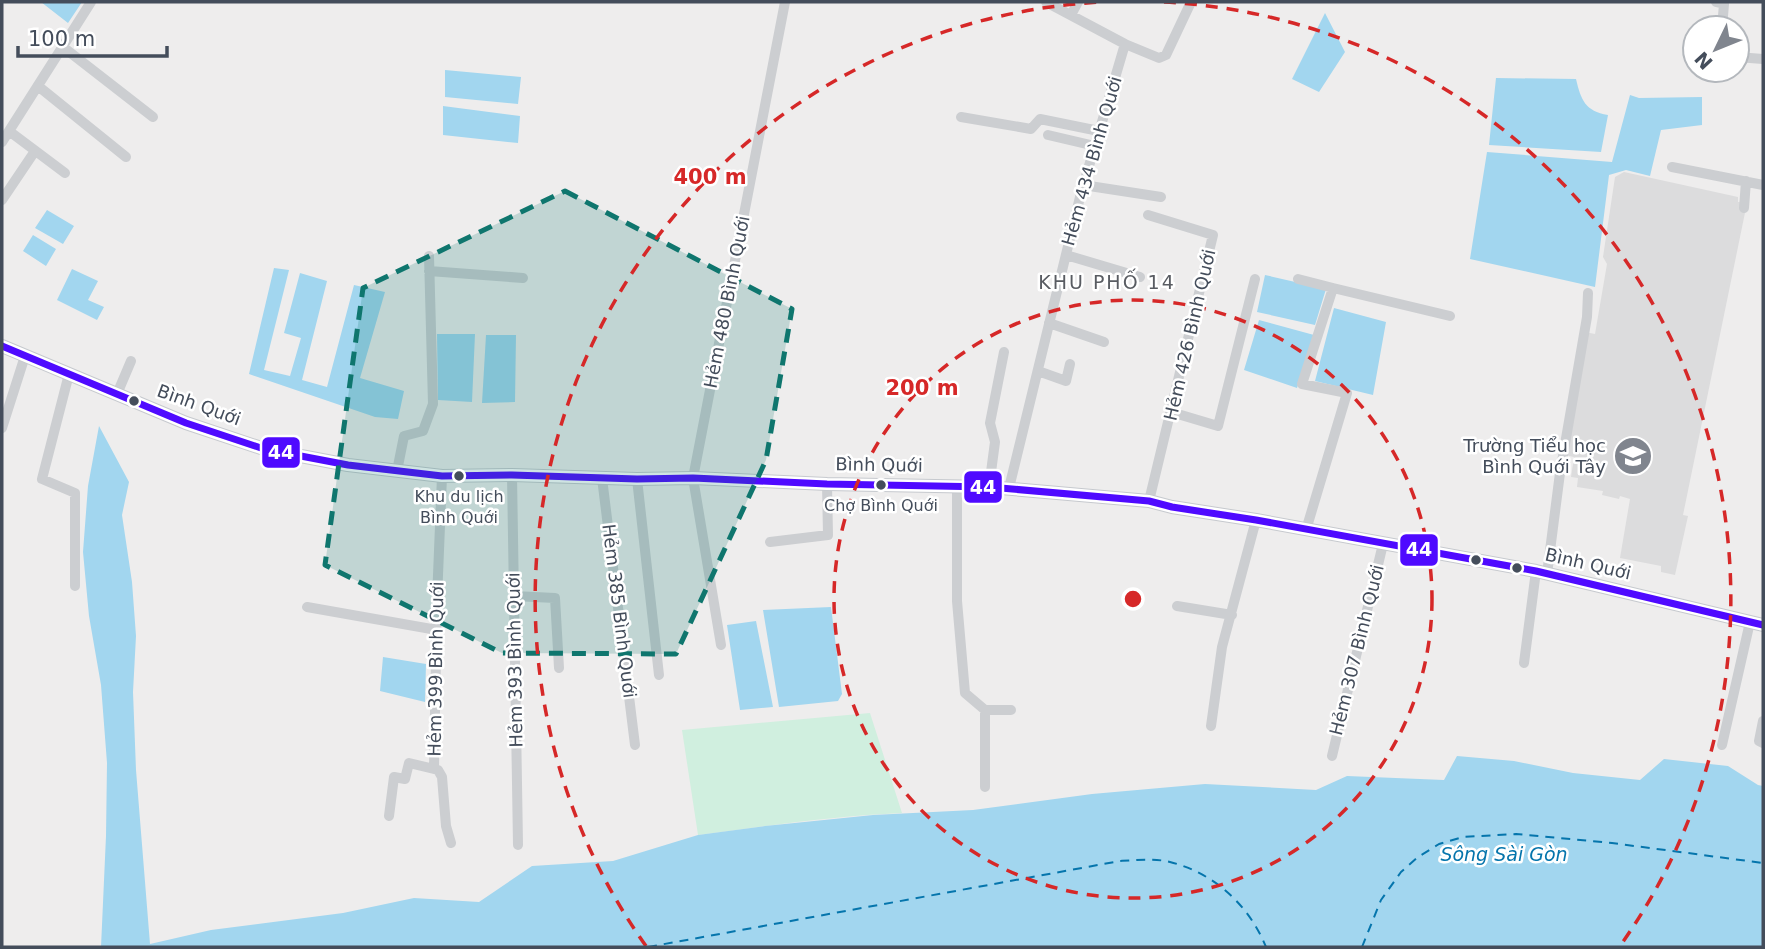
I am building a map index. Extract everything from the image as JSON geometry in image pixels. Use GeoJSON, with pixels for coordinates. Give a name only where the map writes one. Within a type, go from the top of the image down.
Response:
{"type":"FeatureCollection","features":[{"type":"Feature","properties":{"kind":"main road","name":"Bình Quới"},"geometry":{"type":"LineString","coordinates":[[2,346],[186,423],[264,449],[348,465],[442,476],[693,478],[989,487],[1149,501],[1541,573],[1757,624]]}},
{"type":"Feature","properties":{"kind":"street"},"geometry":{"type":"LineString","coordinates":[[2,142],[91,2]]}},
{"type":"Feature","properties":{"kind":"street","name":"Hẻm 480 Bình Quới"},"geometry":{"type":"LineString","coordinates":[[693,478],[785,2]]}},
{"type":"Feature","properties":{"kind":"street"},"geometry":{"type":"LineString","coordinates":[[1046,2],[1125,44],[1159,58],[1166,55],[1191,2]]}},
{"type":"Feature","properties":{"kind":"street"},"geometry":{"type":"LineString","coordinates":[[1071,15],[1078,2]]}},
{"type":"Feature","properties":{"kind":"street"},"geometry":{"type":"LineString","coordinates":[[1716,2],[1724,4],[1724,14]]}},
{"type":"Feature","properties":{"kind":"street","name":"Hẻm 434 Bình Quới"},"geometry":{"type":"LineString","coordinates":[[1009,488],[1083,186],[1125,44]]}},
{"type":"Feature","properties":{"kind":"street"},"geometry":{"type":"LineString","coordinates":[[63,47],[153,117]]}},
{"type":"Feature","properties":{"kind":"street"},"geometry":{"type":"LineString","coordinates":[[38,86],[126,157]]}},
{"type":"Feature","properties":{"kind":"street"},"geometry":{"type":"LineString","coordinates":[[961,117],[1031,129],[1040,119],[1099,131]]}},
{"type":"Feature","properties":{"kind":"street"},"geometry":{"type":"LineString","coordinates":[[9,131],[65,173]]}},
{"type":"Feature","properties":{"kind":"street"},"geometry":{"type":"LineString","coordinates":[[1048,135],[1095,146]]}},
{"type":"Feature","properties":{"kind":"street"},"geometry":{"type":"LineString","coordinates":[[2,200],[35,150]]}},
{"type":"Feature","properties":{"kind":"street"},"geometry":{"type":"LineString","coordinates":[[1672,167],[1763,185]]}},
{"type":"Feature","properties":{"kind":"street"},"geometry":{"type":"LineString","coordinates":[[1744,208],[1746,181]]}},
{"type":"Feature","properties":{"kind":"street"},"geometry":{"type":"LineString","coordinates":[[1083,186],[1161,197]]}},
{"type":"Feature","properties":{"kind":"street","name":"Hẻm 426 Bình Quới"},"geometry":{"type":"LineString","coordinates":[[1148,215],[1213,235],[1149,501]]}},
{"type":"Feature","properties":{"kind":"street"},"geometry":{"type":"LineString","coordinates":[[1066,255],[1140,277]]}},
{"type":"Feature","properties":{"kind":"street"},"geometry":{"type":"LineString","coordinates":[[397,471],[404,436],[423,431],[433,404],[429,256]]}},
{"type":"Feature","properties":{"kind":"street"},"geometry":{"type":"LineString","coordinates":[[429,271],[523,278]]}},
{"type":"Feature","properties":{"kind":"street"},"geometry":{"type":"LineString","coordinates":[[1171,412],[1218,426],[1255,279]]}},
{"type":"Feature","properties":{"kind":"street"},"geometry":{"type":"LineString","coordinates":[[1298,279],[1450,316]]}},
{"type":"Feature","properties":{"kind":"street"},"geometry":{"type":"LineString","coordinates":[[1306,530],[1347,393],[1302,384],[1333,288]]}},
{"type":"Feature","properties":{"kind":"street"},"geometry":{"type":"LineString","coordinates":[[1524,663],[1587,317],[1588,293]]}},
{"type":"Feature","properties":{"kind":"street"},"geometry":{"type":"LineString","coordinates":[[1049,323],[1104,342]]}},
{"type":"Feature","properties":{"kind":"street"},"geometry":{"type":"LineString","coordinates":[[989,487],[995,442],[990,423],[1004,352]]}},
{"type":"Feature","properties":{"kind":"street"},"geometry":{"type":"LineString","coordinates":[[2,428],[25,356]]}},
{"type":"Feature","properties":{"kind":"street"},"geometry":{"type":"LineString","coordinates":[[117,394],[131,360]]}},
{"type":"Feature","properties":{"kind":"street"},"geometry":{"type":"LineString","coordinates":[[1038,371],[1066,381],[1070,365]]}},
{"type":"Feature","properties":{"kind":"street"},"geometry":{"type":"LineString","coordinates":[[69,373],[42,480],[75,493],[75,586]]}},
{"type":"Feature","properties":{"kind":"street","name":"Hẻm 393 Bình Quới"},"geometry":{"type":"LineString","coordinates":[[512,475],[518,845]]}},
{"type":"Feature","properties":{"kind":"street","name":"Hẻm 399 Bình Quới"},"geometry":{"type":"LineString","coordinates":[[390,816],[394,777],[405,779],[408,763],[434,768],[442,476]]}},
{"type":"Feature","properties":{"kind":"street","name":"Hẻm 385 Bình Quới"},"geometry":{"type":"LineString","coordinates":[[602,478],[635,745]]}},
{"type":"Feature","properties":{"kind":"street"},"geometry":{"type":"LineString","coordinates":[[693,478],[721,645]]}},
{"type":"Feature","properties":{"kind":"street"},"geometry":{"type":"LineString","coordinates":[[637,479],[659,675]]}},
{"type":"Feature","properties":{"kind":"street"},"geometry":{"type":"LineString","coordinates":[[770,542],[828,535],[827,484]]}},
{"type":"Feature","properties":{"kind":"street"},"geometry":{"type":"LineString","coordinates":[[957,486],[957,601],[965,693],[985,710],[1011,710]]}},
{"type":"Feature","properties":{"kind":"street"},"geometry":{"type":"LineString","coordinates":[[1211,726],[1221,656],[1256,520]]}},
{"type":"Feature","properties":{"kind":"street","name":"Hẻm 307 Bình Quới"},"geometry":{"type":"LineString","coordinates":[[1332,756],[1383,544]]}},
{"type":"Feature","properties":{"kind":"street"},"geometry":{"type":"LineString","coordinates":[[514,596],[555,598],[559,668]]}},
{"type":"Feature","properties":{"kind":"street"},"geometry":{"type":"LineString","coordinates":[[307,607],[437,630]]}},
{"type":"Feature","properties":{"kind":"street"},"geometry":{"type":"LineString","coordinates":[[1177,607],[1232,615]]}},
{"type":"Feature","properties":{"kind":"street"},"geometry":{"type":"LineString","coordinates":[[1722,745],[1757,624]]}},
{"type":"Feature","properties":{"kind":"street"},"geometry":{"type":"LineString","coordinates":[[985,710],[985,787]]}},
{"type":"Feature","properties":{"kind":"street"},"geometry":{"type":"LineString","coordinates":[[1763,720],[1759,741],[1763,743]]}},
{"type":"Feature","properties":{"kind":"street"},"geometry":{"type":"LineString","coordinates":[[434,768],[442,777],[446,826],[452,843]]}},
{"type":"Feature","properties":{"kind":"highlighted area"},"geometry":{"type":"Polygon","coordinates":[[[565,191],[792,309],[766,460],[676,654],[502,653],[325,565],[363,288],[565,191]]]}},
{"type":"Feature","properties":{"kind":"shaded area"},"geometry":{"type":"Polygon","coordinates":[[[1624,172],[1738,197],[1738,202],[1747,203],[1683,515],[1688,516],[1675,575],[1661,572],[1661,566],[1620,558],[1630,499],[1620,496],[1619,499],[1602,495],[1603,491],[1577,487],[1578,478],[1571,477],[1574,457],[1565,455],[1585,332],[1595,334],[1607,264],[1603,257],[1615,177],[1624,172]]]}},
{"type":"Feature","properties":{"kind":"green space"},"geometry":{"type":"Polygon","coordinates":[[[870,713],[902,813],[825,819],[698,835],[682,730],[870,713]]]}},
{"type":"Feature","properties":{"kind":"water"},"geometry":{"type":"Polygon","coordinates":[[[41,2],[82,2],[68,23],[41,2]]]}},
{"type":"Feature","properties":{"kind":"water"},"geometry":{"type":"Polygon","coordinates":[[[1325,13],[1345,52],[1319,92],[1292,79],[1325,13]]]}},
{"type":"Feature","properties":{"kind":"water"},"geometry":{"type":"Polygon","coordinates":[[[445,70],[521,77],[518,104],[445,97],[445,70]]]}},
{"type":"Feature","properties":{"kind":"water"},"geometry":{"type":"Polygon","coordinates":[[[1496,78],[1576,79],[1585,103],[1594,111],[1608,115],[1601,152],[1489,145],[1496,78]]]}},
{"type":"Feature","properties":{"kind":"water"},"geometry":{"type":"Polygon","coordinates":[[[1630,95],[1639,98],[1702,97],[1702,125],[1661,130],[1650,176],[1626,170],[1609,175],[1595,287],[1470,259],[1487,152],[1612,162],[1630,95]]]}},
{"type":"Feature","properties":{"kind":"water"},"geometry":{"type":"Polygon","coordinates":[[[443,106],[520,116],[518,143],[443,135],[443,106]]]}},
{"type":"Feature","properties":{"kind":"water"},"geometry":{"type":"Polygon","coordinates":[[[47,210],[74,226],[63,244],[35,228],[47,210]]]}},
{"type":"Feature","properties":{"kind":"water"},"geometry":{"type":"Polygon","coordinates":[[[33,235],[56,249],[46,266],[23,251],[33,235]]]}},
{"type":"Feature","properties":{"kind":"water"},"geometry":{"type":"Polygon","coordinates":[[[274,268],[289,270],[264,370],[290,376],[301,338],[284,333],[300,273],[327,281],[302,380],[327,387],[354,285],[385,292],[360,378],[404,391],[398,419],[375,417],[249,374],[274,268]]]}},
{"type":"Feature","properties":{"kind":"water"},"geometry":{"type":"Polygon","coordinates":[[[72,269],[98,281],[88,300],[104,307],[97,320],[57,300],[72,269]]]}},
{"type":"Feature","properties":{"kind":"water"},"geometry":{"type":"Polygon","coordinates":[[[1265,275],[1326,289],[1315,325],[1257,312],[1265,275]]]}},
{"type":"Feature","properties":{"kind":"water"},"geometry":{"type":"Polygon","coordinates":[[[1334,308],[1386,322],[1373,395],[1315,381],[1334,308]]]}},
{"type":"Feature","properties":{"kind":"water"},"geometry":{"type":"Polygon","coordinates":[[[1259,320],[1314,335],[1297,388],[1244,370],[1259,320]]]}},
{"type":"Feature","properties":{"kind":"water"},"geometry":{"type":"Polygon","coordinates":[[[437,334],[475,334],[472,402],[438,400],[437,334]]]}},
{"type":"Feature","properties":{"kind":"water"},"geometry":{"type":"Polygon","coordinates":[[[486,335],[516,335],[515,402],[482,403],[486,335]]]}},
{"type":"Feature","properties":{"kind":"water","name":"Sông Sài Gòn"},"geometry":{"type":"Polygon","coordinates":[[[99,426],[129,482],[122,515],[132,582],[136,636],[133,692],[136,770],[150,944],[211,930],[343,913],[414,898],[479,902],[532,866],[613,861],[698,835],[873,815],[973,810],[1092,794],[1205,784],[1316,790],[1347,776],[1444,780],[1457,756],[1514,761],[1573,773],[1640,780],[1664,759],[1728,766],[1763,786],[1763,947],[101,947],[107,763],[101,685],[89,616],[83,552],[88,486],[99,426]]]}},
{"type":"Feature","properties":{"kind":"water"},"geometry":{"type":"Polygon","coordinates":[[[831,607],[842,694],[838,701],[779,707],[763,610],[831,607]]]}},
{"type":"Feature","properties":{"kind":"water"},"geometry":{"type":"Polygon","coordinates":[[[756,621],[773,707],[740,710],[727,625],[756,621]]]}},
{"type":"Feature","properties":{"kind":"water"},"geometry":{"type":"Polygon","coordinates":[[[383,657],[426,664],[425,702],[380,691],[383,657]]]}},
{"type":"Feature","properties":{"kind":"ferry route"},"geometry":{"type":"LineString","coordinates":[[1362,947],[1381,900],[1401,872],[1439,844],[1463,837],[1516,834],[1612,843],[1763,863]]}},
{"type":"Feature","properties":{"kind":"ferry route"},"geometry":{"type":"LineString","coordinates":[[648,947],[1120,861],[1145,860],[1164,861],[1186,867],[1215,883],[1240,905],[1266,947]]}},
{"type":"Feature","properties":{"kind":"transit line","name":"44"},"geometry":{"type":"LineString","coordinates":[[2,346],[186,423],[264,449],[348,465],[442,476],[693,478],[989,487],[1149,501],[1536,571],[1763,625]]}},
{"type":"Feature","properties":{"kind":"place","name":"Trường Tiểu học Bình Quới Tây"},"geometry":{"type":"Point","coordinates":[1633,456]}},
{"type":"Feature","properties":{"kind":"place","name":"Khu du lịch Bình Quới"},"geometry":{"type":"Point","coordinates":[459,476]}},
{"type":"Feature","properties":{"kind":"place","name":"Chợ Bình Quới"},"geometry":{"type":"Point","coordinates":[881,485]}},
{"type":"Feature","properties":{"kind":"district","name":"KHU PHỐ 14"},"geometry":{"type":"Point","coordinates":[1107,282]}}]}
